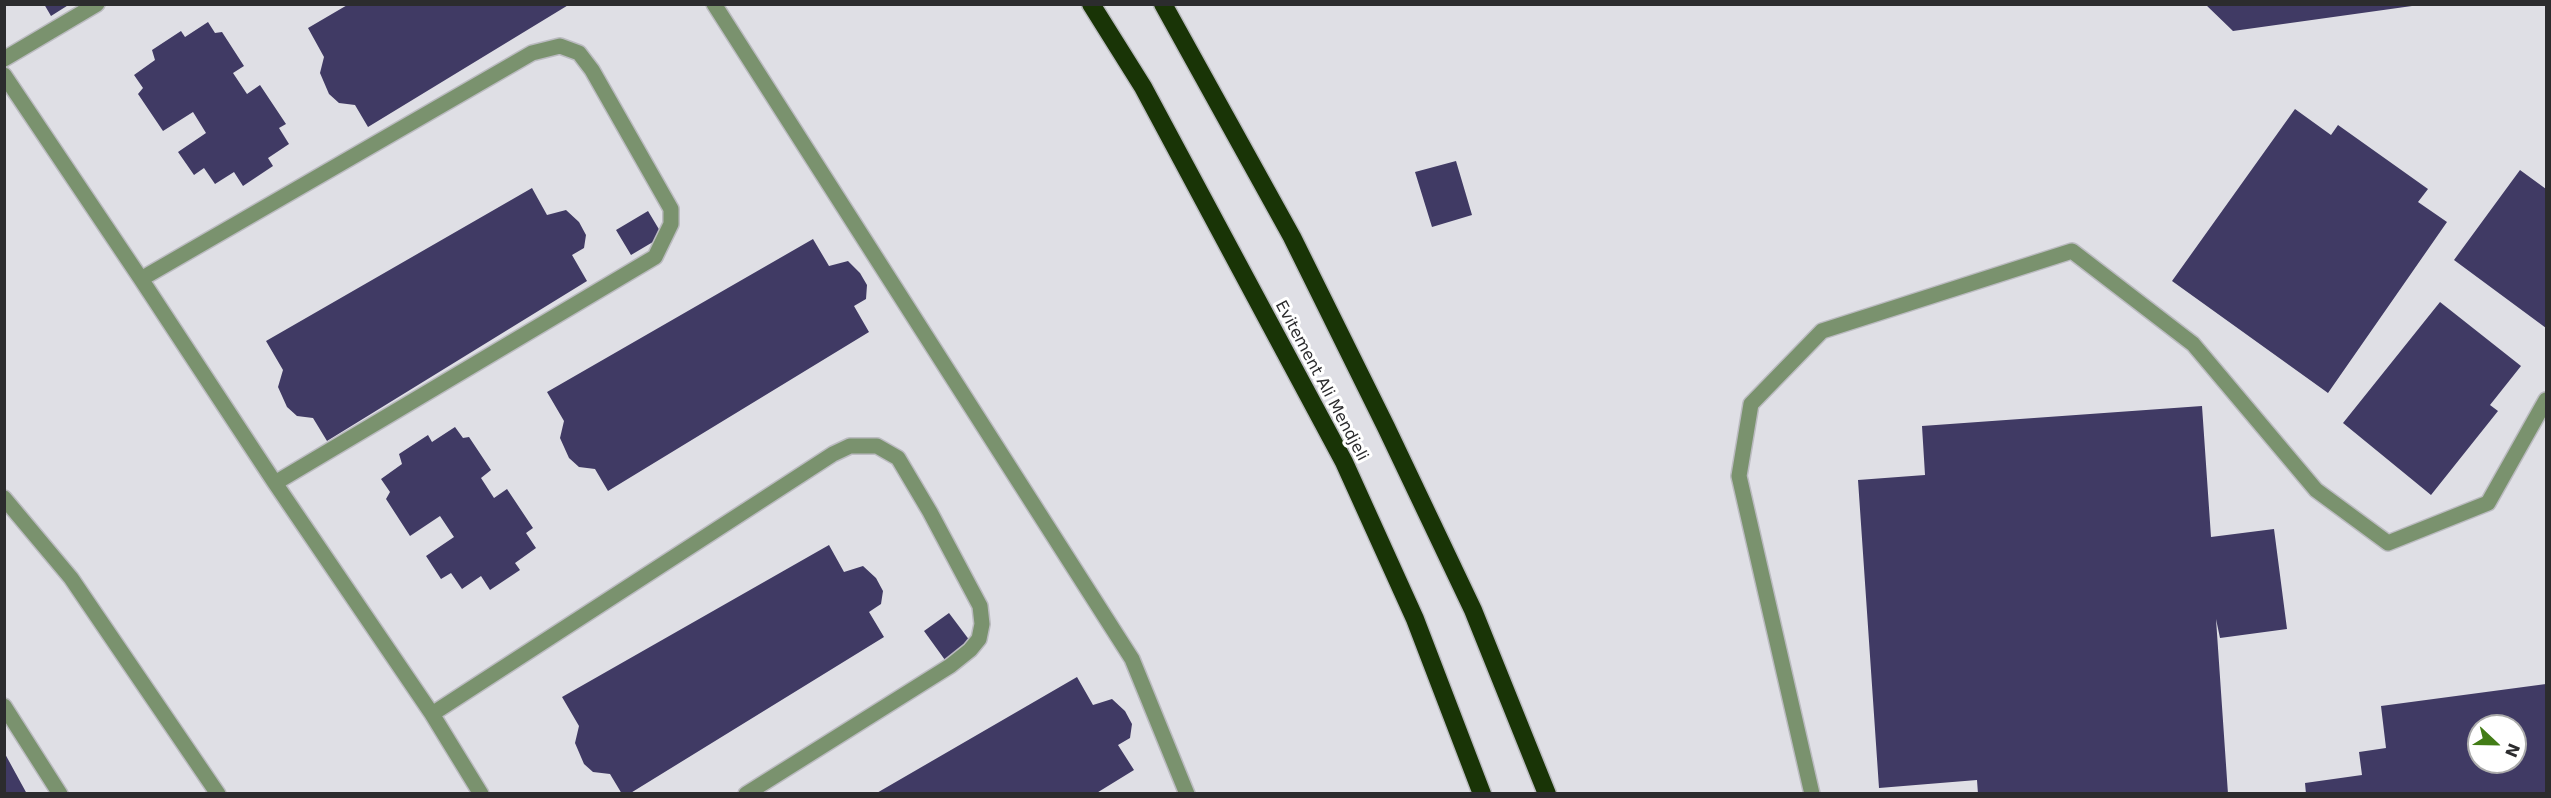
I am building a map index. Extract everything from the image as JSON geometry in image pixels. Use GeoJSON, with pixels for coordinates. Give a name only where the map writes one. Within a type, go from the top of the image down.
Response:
{"type":"FeatureCollection","features":[{"type":"Feature","properties":{"kind":"highway","name":"Evitement Ali Mendjeli"},"geometry":{"type":"LineString","coordinates":[[1091,4],[1143,87],[1344,462],[1415,619],[1482,794]]}},
{"type":"Feature","properties":{"kind":"highway"},"geometry":{"type":"LineString","coordinates":[[1163,4],[1292,237],[1386,427],[1473,610],[1547,794]]}},
{"type":"Feature","properties":{"kind":"street"},"geometry":{"type":"LineString","coordinates":[[4,59],[97,4]]}},
{"type":"Feature","properties":{"kind":"street"},"geometry":{"type":"LineString","coordinates":[[714,4],[1132,659],[1187,794]]}},
{"type":"Feature","properties":{"kind":"street"},"geometry":{"type":"LineString","coordinates":[[141,279],[532,53],[560,46],[579,53],[592,70],[671,210],[671,224],[655,257],[274,483]]}},
{"type":"Feature","properties":{"kind":"street"},"geometry":{"type":"LineString","coordinates":[[4,75],[274,483],[432,714],[481,794]]}},
{"type":"Feature","properties":{"kind":"street"},"geometry":{"type":"LineString","coordinates":[[1812,794],[1739,476],[1750,404],[1822,331],[2072,251],[2193,344],[2316,490],[2388,543],[2488,504],[2547,400]]}},
{"type":"Feature","properties":{"kind":"street"},"geometry":{"type":"LineString","coordinates":[[432,714],[833,454],[850,446],[877,446],[898,458],[930,512],[980,606],[982,624],[979,639],[970,650],[950,666],[746,794]]}},
{"type":"Feature","properties":{"kind":"street"},"geometry":{"type":"LineString","coordinates":[[4,498],[71,578],[218,794]]}},
{"type":"Feature","properties":{"kind":"street"},"geometry":{"type":"LineString","coordinates":[[4,706],[60,794]]}},
{"type":"Feature","properties":{"kind":"building"},"geometry":{"type":"Polygon","coordinates":[[[44,4],[70,4],[51,16],[44,4]]]}},
{"type":"Feature","properties":{"kind":"building"},"geometry":{"type":"Polygon","coordinates":[[[349,4],[570,4],[368,127],[355,105],[339,103],[329,94],[320,73],[324,57],[308,28],[349,4]]]}},
{"type":"Feature","properties":{"kind":"building"},"geometry":{"type":"Polygon","coordinates":[[[2205,4],[2412,4],[2412,6],[2233,31],[2205,4]]]}},
{"type":"Feature","properties":{"kind":"building"},"geometry":{"type":"Polygon","coordinates":[[[208,22],[215,33],[222,32],[244,66],[233,73],[247,94],[260,85],[286,124],[279,128],[289,144],[268,158],[273,166],[243,186],[234,172],[215,184],[204,168],[194,175],[178,152],[206,133],[193,112],[163,131],[138,94],[143,88],[134,75],[155,60],[152,50],[181,31],[185,37],[208,22]]]}},
{"type":"Feature","properties":{"kind":"building"},"geometry":{"type":"Polygon","coordinates":[[[2295,109],[2331,135],[2338,125],[2428,189],[2418,202],[2447,222],[2328,393],[2172,281],[2295,109]]]}},
{"type":"Feature","properties":{"kind":"building"},"geometry":{"type":"Polygon","coordinates":[[[1456,161],[1472,215],[1432,227],[1415,172],[1456,161]]]}},
{"type":"Feature","properties":{"kind":"building"},"geometry":{"type":"Polygon","coordinates":[[[2520,170],[2546,189],[2546,328],[2454,260],[2520,170]]]}},
{"type":"Feature","properties":{"kind":"building"},"geometry":{"type":"Polygon","coordinates":[[[532,188],[547,215],[566,210],[579,222],[586,235],[584,248],[572,255],[587,281],[327,441],[313,418],[297,416],[287,407],[278,387],[283,370],[266,341],[532,188]]]}},
{"type":"Feature","properties":{"kind":"building"},"geometry":{"type":"Polygon","coordinates":[[[648,211],[663,236],[631,255],[616,230],[648,211]]]}},
{"type":"Feature","properties":{"kind":"building"},"geometry":{"type":"Polygon","coordinates":[[[813,239],[829,266],[848,261],[860,273],[867,285],[866,299],[854,306],[869,332],[608,491],[595,469],[579,467],[569,458],[560,438],[564,421],[547,392],[813,239]]]}},
{"type":"Feature","properties":{"kind":"building"},"geometry":{"type":"Polygon","coordinates":[[[2440,302],[2521,366],[2490,405],[2498,411],[2431,495],[2343,423],[2440,302]]]}},
{"type":"Feature","properties":{"kind":"building"},"geometry":{"type":"Polygon","coordinates":[[[2202,406],[2211,537],[2274,529],[2287,629],[2220,638],[2216,619],[2228,794],[1978,794],[1977,780],[1879,788],[1858,480],[1925,475],[1922,426],[2202,406]]]}},
{"type":"Feature","properties":{"kind":"building"},"geometry":{"type":"Polygon","coordinates":[[[455,427],[463,438],[469,437],[491,470],[481,478],[494,498],[507,489],[533,528],[526,533],[536,548],[515,563],[520,570],[490,590],[481,576],[462,589],[451,573],[441,579],[426,556],[454,537],[440,516],[410,536],[386,499],[390,492],[381,479],[402,464],[399,454],[428,435],[432,442],[455,427]]]}},
{"type":"Feature","properties":{"kind":"building"},"geometry":{"type":"Polygon","coordinates":[[[829,545],[844,572],[863,566],[876,578],[883,591],[881,604],[869,612],[884,637],[629,794],[622,794],[610,774],[593,772],[584,764],[575,743],[579,726],[562,697],[829,545]]]}},
{"type":"Feature","properties":{"kind":"building"},"geometry":{"type":"Polygon","coordinates":[[[949,613],[970,641],[945,660],[924,631],[949,613]]]}},
{"type":"Feature","properties":{"kind":"building"},"geometry":{"type":"Polygon","coordinates":[[[1077,677],[1093,705],[1112,699],[1125,711],[1132,724],[1130,738],[1118,745],[1134,770],[1095,794],[875,794],[1077,677]]]}},
{"type":"Feature","properties":{"kind":"building"},"geometry":{"type":"Polygon","coordinates":[[[2546,684],[2546,794],[2306,794],[2305,783],[2362,775],[2359,752],[2386,748],[2381,706],[2546,684]]]}},
{"type":"Feature","properties":{"kind":"building"},"geometry":{"type":"Polygon","coordinates":[[[4,752],[27,794],[4,794],[4,752]]]}}]}
